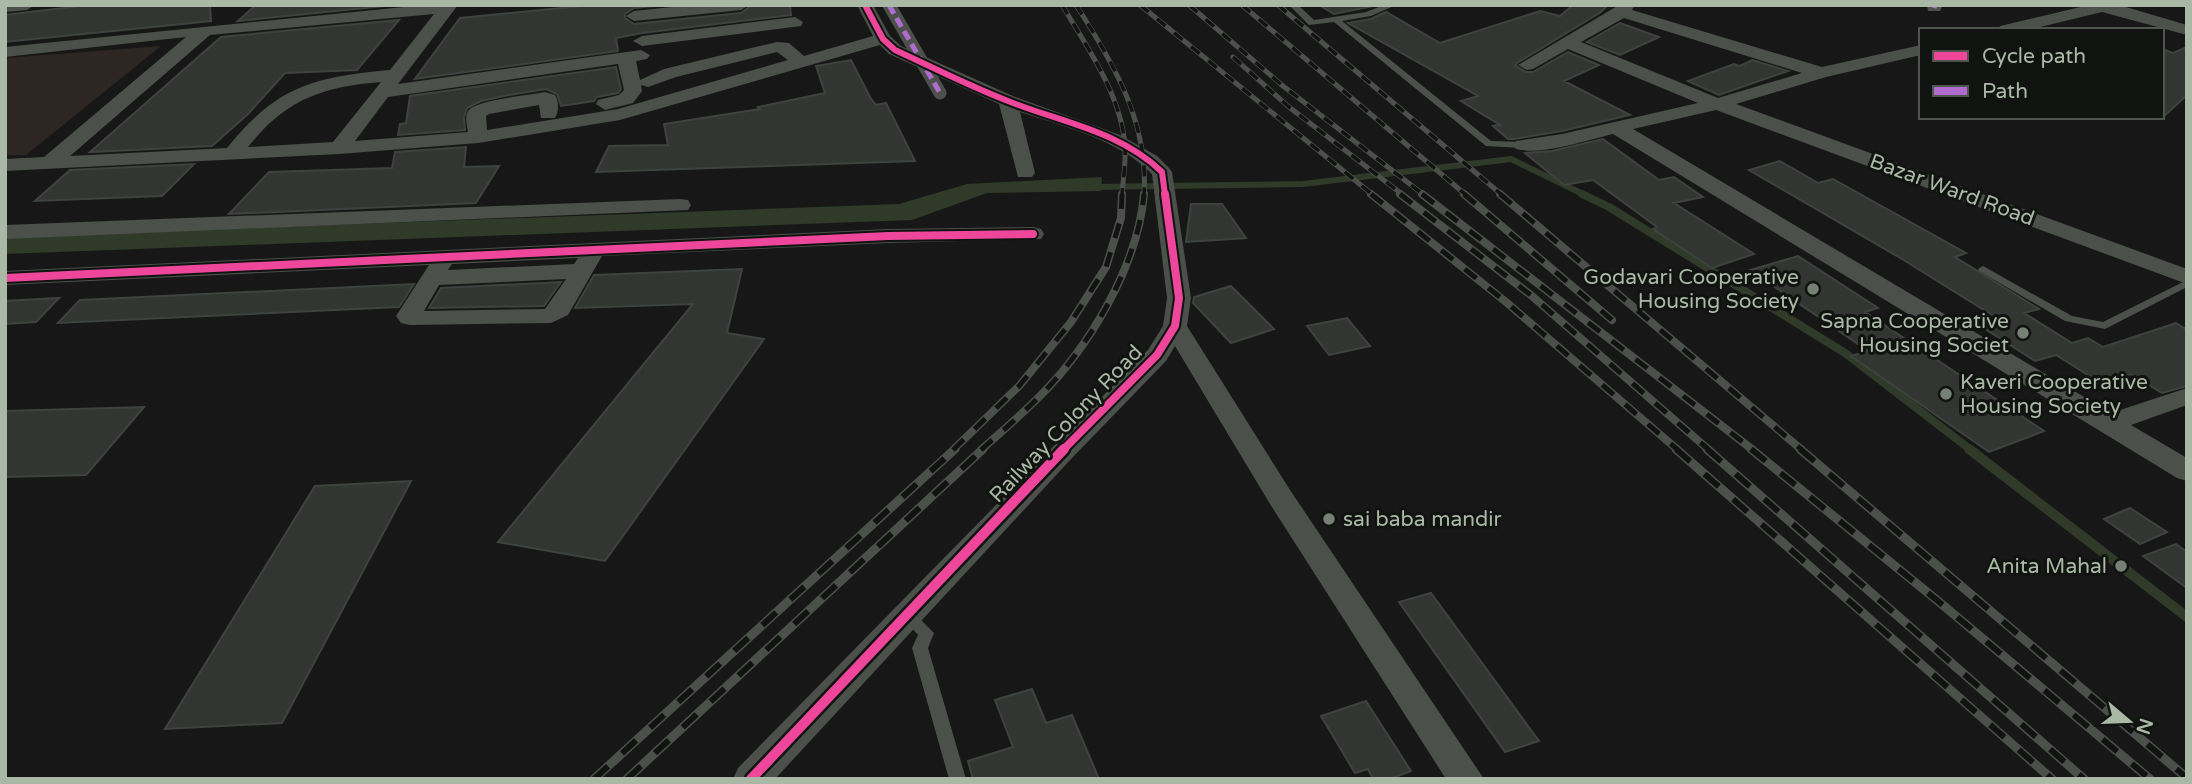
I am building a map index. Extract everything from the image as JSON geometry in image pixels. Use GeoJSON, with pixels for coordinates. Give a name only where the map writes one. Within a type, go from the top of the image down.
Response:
{"type":"FeatureCollection","features":[{"type":"Feature","properties":{"kind":"street"},"geometry":{"type":"LineString","coordinates":[[5,7],[27,5]]}},
{"type":"Feature","properties":{"kind":"street"},"geometry":{"type":"LineString","coordinates":[[478,131],[476,113],[480,110],[541,98],[548,99],[548,114],[615,102],[630,96],[633,92],[637,51],[633,10],[741,5]]}},
{"type":"Feature","properties":{"kind":"street"},"geometry":{"type":"LineString","coordinates":[[5,165],[339,148],[620,114],[883,39],[865,5]]}},
{"type":"Feature","properties":{"kind":"street"},"geometry":{"type":"LineString","coordinates":[[889,5],[940,93]]}},
{"type":"Feature","properties":{"kind":"street"},"geometry":{"type":"LineString","coordinates":[[2014,28],[2106,6],[2187,30]]}},
{"type":"Feature","properties":{"kind":"street"},"geometry":{"type":"LineString","coordinates":[[5,52],[449,7]]}},
{"type":"Feature","properties":{"kind":"street"},"geometry":{"type":"LineString","coordinates":[[339,148],[449,7]]}},
{"type":"Feature","properties":{"kind":"street"},"geometry":{"type":"LineString","coordinates":[[1527,65],[1624,9],[1821,73]]}},
{"type":"Feature","properties":{"kind":"street"},"geometry":{"type":"LineString","coordinates":[[382,92],[637,51],[795,22]]}},
{"type":"Feature","properties":{"kind":"street"},"geometry":{"type":"LineString","coordinates":[[49,163],[205,30]]}},
{"type":"Feature","properties":{"kind":"street","name":"Railway Colony Road"},"geometry":{"type":"LineString","coordinates":[[758,775],[906,614],[1157,355],[1175,326],[1179,298],[1164,184],[1154,161],[1135,150],[1008,101],[895,50],[883,39]]}},
{"type":"Feature","properties":{"kind":"street","name":"Bazar Ward Road"},"geometry":{"type":"LineString","coordinates":[[1565,42],[1717,104],[2187,280]]}},
{"type":"Feature","properties":{"kind":"street"},"geometry":{"type":"LineString","coordinates":[[648,82],[777,47],[783,47],[801,62]]}},
{"type":"Feature","properties":{"kind":"street"},"geometry":{"type":"LineString","coordinates":[[1523,145],[1562,140],[1717,104],[1821,73],[1919,50]]}},
{"type":"Feature","properties":{"kind":"street"},"geometry":{"type":"LineString","coordinates":[[637,51],[648,82],[663,101]]}},
{"type":"Feature","properties":{"kind":"street"},"geometry":{"type":"LineString","coordinates":[[233,153],[256,124],[304,90],[330,81],[396,75]]}},
{"type":"Feature","properties":{"kind":"street"},"geometry":{"type":"LineString","coordinates":[[1008,101],[1025,173]]}},
{"type":"Feature","properties":{"kind":"street"},"geometry":{"type":"LineString","coordinates":[[1614,126],[2187,471]]}},
{"type":"Feature","properties":{"kind":"street"},"geometry":{"type":"LineString","coordinates":[[5,232],[680,205]]}},
{"type":"Feature","properties":{"kind":"street"},"geometry":{"type":"LineString","coordinates":[[432,278],[503,275],[588,261],[888,236],[1033,234]]}},
{"type":"Feature","properties":{"kind":"street"},"geometry":{"type":"LineString","coordinates":[[5,278],[514,254],[588,261]]}},
{"type":"Feature","properties":{"kind":"street"},"geometry":{"type":"LineString","coordinates":[[503,275],[514,254]]}},
{"type":"Feature","properties":{"kind":"street"},"geometry":{"type":"LineString","coordinates":[[445,257],[408,316],[410,318],[551,316],[559,310],[588,261]]}},
{"type":"Feature","properties":{"kind":"street"},"geometry":{"type":"LineString","coordinates":[[1175,326],[1280,497],[1466,779]]}},
{"type":"Feature","properties":{"kind":"street"},"geometry":{"type":"LineString","coordinates":[[2109,423],[2187,396]]}},
{"type":"Feature","properties":{"kind":"lane"},"geometry":{"type":"LineString","coordinates":[[1293,5],[1312,23],[1368,14],[1392,5]]}},
{"type":"Feature","properties":{"kind":"lane"},"geometry":{"type":"LineString","coordinates":[[1335,19],[1489,144],[1523,145]]}},
{"type":"Feature","properties":{"kind":"lane"},"geometry":{"type":"LineString","coordinates":[[1983,269],[2069,319],[2105,326],[2187,280]]}},
{"type":"Feature","properties":{"kind":"lane"},"geometry":{"type":"LineString","coordinates":[[906,614],[926,633],[920,648],[958,779]]}},
{"type":"Feature","properties":{"kind":"shaded area"},"geometry":{"type":"Polygon","coordinates":[[[161,46],[26,155],[5,155],[5,58],[161,46]]]}},
{"type":"Feature","properties":{"kind":"shaded area"},"geometry":{"type":"Polygon","coordinates":[[[1102,177],[1101,191],[987,193],[912,220],[5,254],[5,237],[899,204],[967,184],[1102,177]]]}},
{"type":"Feature","properties":{"kind":"building"},"geometry":{"type":"Polygon","coordinates":[[[89,5],[210,5],[211,21],[5,42],[5,15],[89,5]]]}},
{"type":"Feature","properties":{"kind":"building"},"geometry":{"type":"Polygon","coordinates":[[[256,5],[395,5],[238,21],[256,5]]]}},
{"type":"Feature","properties":{"kind":"building"},"geometry":{"type":"Polygon","coordinates":[[[592,5],[664,5],[634,8],[625,14],[625,18],[634,24],[741,13],[752,5],[790,5],[791,15],[642,33],[616,38],[618,51],[415,79],[460,18],[592,5]]]}},
{"type":"Feature","properties":{"kind":"building"},"geometry":{"type":"Polygon","coordinates":[[[1319,5],[1373,5],[1374,6],[1334,14],[1319,5]]]}},
{"type":"Feature","properties":{"kind":"building"},"geometry":{"type":"Polygon","coordinates":[[[1573,5],[1608,5],[1516,66],[1526,72],[1533,72],[1568,52],[1599,65],[1564,81],[1630,115],[1514,139],[1508,139],[1493,126],[1500,125],[1461,101],[1478,96],[1348,23],[1371,19],[1386,12],[1440,43],[1540,11],[1560,16],[1573,5]]]}},
{"type":"Feature","properties":{"kind":"building"},"geometry":{"type":"Polygon","coordinates":[[[399,20],[357,70],[285,73],[248,114],[212,146],[90,152],[221,37],[399,20]]]}},
{"type":"Feature","properties":{"kind":"building"},"geometry":{"type":"Polygon","coordinates":[[[1620,23],[1659,37],[1620,55],[1587,42],[1620,23]]]}},
{"type":"Feature","properties":{"kind":"building"},"geometry":{"type":"Polygon","coordinates":[[[2187,47],[2187,95],[2164,116],[2164,50],[2173,53],[2187,47]]]}},
{"type":"Feature","properties":{"kind":"building"},"geometry":{"type":"Polygon","coordinates":[[[851,60],[871,99],[876,105],[886,103],[915,161],[596,172],[609,146],[668,145],[664,124],[760,109],[758,107],[825,93],[816,66],[851,60]]]}},
{"type":"Feature","properties":{"kind":"building"},"geometry":{"type":"Polygon","coordinates":[[[1752,60],[1788,71],[1719,95],[1688,81],[1734,64],[1740,66],[1752,60]]]}},
{"type":"Feature","properties":{"kind":"building"},"geometry":{"type":"Polygon","coordinates":[[[616,67],[621,89],[618,93],[597,97],[594,101],[561,106],[557,94],[546,89],[504,96],[481,101],[467,108],[464,117],[465,130],[398,135],[400,124],[406,123],[410,96],[616,67]]]}},
{"type":"Feature","properties":{"kind":"building"},"geometry":{"type":"Polygon","coordinates":[[[1603,139],[1659,180],[1674,177],[1703,197],[1674,203],[1754,254],[1712,268],[1653,229],[1657,227],[1593,180],[1564,185],[1525,153],[1552,151],[1603,139]]]}},
{"type":"Feature","properties":{"kind":"building"},"geometry":{"type":"Polygon","coordinates":[[[466,147],[464,167],[499,166],[476,203],[229,214],[269,172],[392,168],[395,152],[466,147]]]}},
{"type":"Feature","properties":{"kind":"building"},"geometry":{"type":"Polygon","coordinates":[[[1780,161],[1818,183],[1833,179],[1966,253],[1955,257],[2039,309],[2024,313],[2072,343],[2088,338],[2103,347],[2176,323],[2187,330],[2187,386],[2162,393],[2131,374],[2102,384],[2056,355],[2035,361],[1976,323],[1995,317],[1749,170],[1780,161]]]}},
{"type":"Feature","properties":{"kind":"building"},"geometry":{"type":"Polygon","coordinates":[[[194,164],[162,196],[35,201],[70,170],[194,164]]]}},
{"type":"Feature","properties":{"kind":"building"},"geometry":{"type":"Polygon","coordinates":[[[1191,204],[1222,204],[1246,238],[1186,242],[1191,204]]]}},
{"type":"Feature","properties":{"kind":"building"},"geometry":{"type":"Polygon","coordinates":[[[1798,256],[1878,308],[1865,312],[2044,431],[1989,452],[1851,356],[1868,351],[1750,270],[1798,256]]]}},
{"type":"Feature","properties":{"kind":"building"},"geometry":{"type":"Polygon","coordinates":[[[742,269],[727,333],[764,339],[605,561],[498,542],[693,304],[575,308],[594,275],[742,269]]]}},
{"type":"Feature","properties":{"kind":"building"},"geometry":{"type":"Polygon","coordinates":[[[561,282],[544,306],[429,308],[441,288],[561,282]]]}},
{"type":"Feature","properties":{"kind":"building"},"geometry":{"type":"Polygon","coordinates":[[[414,284],[399,307],[58,323],[80,300],[414,284]]]}},
{"type":"Feature","properties":{"kind":"building"},"geometry":{"type":"Polygon","coordinates":[[[1231,286],[1274,329],[1231,343],[1193,303],[1194,297],[1231,286]]]}},
{"type":"Feature","properties":{"kind":"building"},"geometry":{"type":"Polygon","coordinates":[[[59,298],[36,322],[5,324],[5,301],[59,298]]]}},
{"type":"Feature","properties":{"kind":"building"},"geometry":{"type":"Polygon","coordinates":[[[1347,318],[1370,346],[1329,355],[1307,326],[1347,318]]]}},
{"type":"Feature","properties":{"kind":"building"},"geometry":{"type":"Polygon","coordinates":[[[144,407],[86,475],[5,477],[5,411],[144,407]]]}},
{"type":"Feature","properties":{"kind":"building"},"geometry":{"type":"Polygon","coordinates":[[[411,481],[282,723],[165,729],[315,486],[411,481]]]}},
{"type":"Feature","properties":{"kind":"building"},"geometry":{"type":"Polygon","coordinates":[[[2130,508],[2167,532],[2140,544],[2104,519],[2130,508]]]}},
{"type":"Feature","properties":{"kind":"building"},"geometry":{"type":"Polygon","coordinates":[[[2176,544],[2187,552],[2187,588],[2143,556],[2176,544]]]}},
{"type":"Feature","properties":{"kind":"building"},"geometry":{"type":"Polygon","coordinates":[[[1431,593],[1539,741],[1505,752],[1399,602],[1431,593]]]}},
{"type":"Feature","properties":{"kind":"building"},"geometry":{"type":"Polygon","coordinates":[[[1032,689],[1046,723],[1072,715],[1099,779],[973,779],[968,761],[1013,747],[995,700],[1032,689]]]}},
{"type":"Feature","properties":{"kind":"building"},"geometry":{"type":"Polygon","coordinates":[[[1366,701],[1411,771],[1390,779],[1373,779],[1368,769],[1355,773],[1321,716],[1366,701]]]}},
{"type":"Feature","properties":{"kind":"waterway"},"geometry":{"type":"LineString","coordinates":[[1090,187],[1303,184],[1511,159],[1585,195]]}},
{"type":"Feature","properties":{"kind":"waterway"},"geometry":{"type":"LineString","coordinates":[[1582,194],[1609,207],[1845,353],[1971,450]]}},
{"type":"Feature","properties":{"kind":"waterway"},"geometry":{"type":"LineString","coordinates":[[1969,449],[2187,617]]}},
{"type":"Feature","properties":{"kind":"railway"},"geometry":{"type":"LineString","coordinates":[[1062,5],[1102,73],[1117,109],[1125,147],[1122,195]]}},
{"type":"Feature","properties":{"kind":"railway"},"geometry":{"type":"LineString","coordinates":[[1076,5],[1116,72],[1135,119],[1141,143],[1144,194]]}},
{"type":"Feature","properties":{"kind":"railway"},"geometry":{"type":"LineString","coordinates":[[1140,5],[1373,195]]}},
{"type":"Feature","properties":{"kind":"railway"},"geometry":{"type":"LineString","coordinates":[[1189,5],[1283,86],[1424,195]]}},
{"type":"Feature","properties":{"kind":"railway"},"geometry":{"type":"LineString","coordinates":[[1242,5],[1466,195]]}},
{"type":"Feature","properties":{"kind":"railway"},"geometry":{"type":"LineString","coordinates":[[1278,5],[1502,195]]}},
{"type":"Feature","properties":{"kind":"railway"},"geometry":{"type":"LineString","coordinates":[[1233,57],[1289,107],[1403,195]]}},
{"type":"Feature","properties":{"kind":"railway"},"geometry":{"type":"LineString","coordinates":[[953,450],[1020,385],[1071,322],[1106,267],[1121,218],[1122,194]]}},
{"type":"Feature","properties":{"kind":"railway"},"geometry":{"type":"LineString","coordinates":[[981,450],[1059,376],[1093,329],[1122,276],[1140,221],[1144,194]]}},
{"type":"Feature","properties":{"kind":"railway"},"geometry":{"type":"LineString","coordinates":[[1371,194],[1506,302],[1678,450]]}},
{"type":"Feature","properties":{"kind":"railway"},"geometry":{"type":"LineString","coordinates":[[1400,194],[1532,296],[1709,450]]}},
{"type":"Feature","properties":{"kind":"railway"},"geometry":{"type":"LineString","coordinates":[[1422,194],[1753,450]]}},
{"type":"Feature","properties":{"kind":"railway"},"geometry":{"type":"LineString","coordinates":[[1464,194],[1612,320]]}},
{"type":"Feature","properties":{"kind":"railway"},"geometry":{"type":"LineString","coordinates":[[1500,194],[1802,450]]}},
{"type":"Feature","properties":{"kind":"railway"},"geometry":{"type":"LineString","coordinates":[[594,779],[955,449]]}},
{"type":"Feature","properties":{"kind":"railway"},"geometry":{"type":"LineString","coordinates":[[627,779],[983,449]]}},
{"type":"Feature","properties":{"kind":"railway"},"geometry":{"type":"LineString","coordinates":[[1676,449],[2052,779]]}},
{"type":"Feature","properties":{"kind":"railway"},"geometry":{"type":"LineString","coordinates":[[1707,449],[2084,779]]}},
{"type":"Feature","properties":{"kind":"railway"},"geometry":{"type":"LineString","coordinates":[[1751,449],[2150,779]]}},
{"type":"Feature","properties":{"kind":"railway"},"geometry":{"type":"LineString","coordinates":[[1800,449],[2187,778]]}},
{"type":"Feature","properties":{"kind":"marked path"},"geometry":{"type":"LineString","coordinates":[[889,5],[940,93]]}},
{"type":"Feature","properties":{"kind":"cycle path"},"geometry":{"type":"LineString","coordinates":[[751,779],[1062,451],[1157,355],[1175,326],[1179,298],[1162,172],[1150,160],[1113,139],[1008,101],[895,50],[883,39],[865,5]]}},
{"type":"Feature","properties":{"kind":"cycle path"},"geometry":{"type":"LineString","coordinates":[[5,278],[888,236],[1033,234]]}},
{"type":"Feature","properties":{"kind":"place","name":"Godavari Cooperative Housing Society"},"geometry":{"type":"Point","coordinates":[1813,289]}},
{"type":"Feature","properties":{"kind":"place","name":"Sapna Cooperative Housing Societ"},"geometry":{"type":"Point","coordinates":[2023,333]}},
{"type":"Feature","properties":{"kind":"place","name":"Kaveri Cooperative Housing Society"},"geometry":{"type":"Point","coordinates":[1946,394]}},
{"type":"Feature","properties":{"kind":"place","name":"sai baba mandir"},"geometry":{"type":"Point","coordinates":[1329,519]}},
{"type":"Feature","properties":{"kind":"place","name":"Anita Mahal"},"geometry":{"type":"Point","coordinates":[2121,566]}}]}
